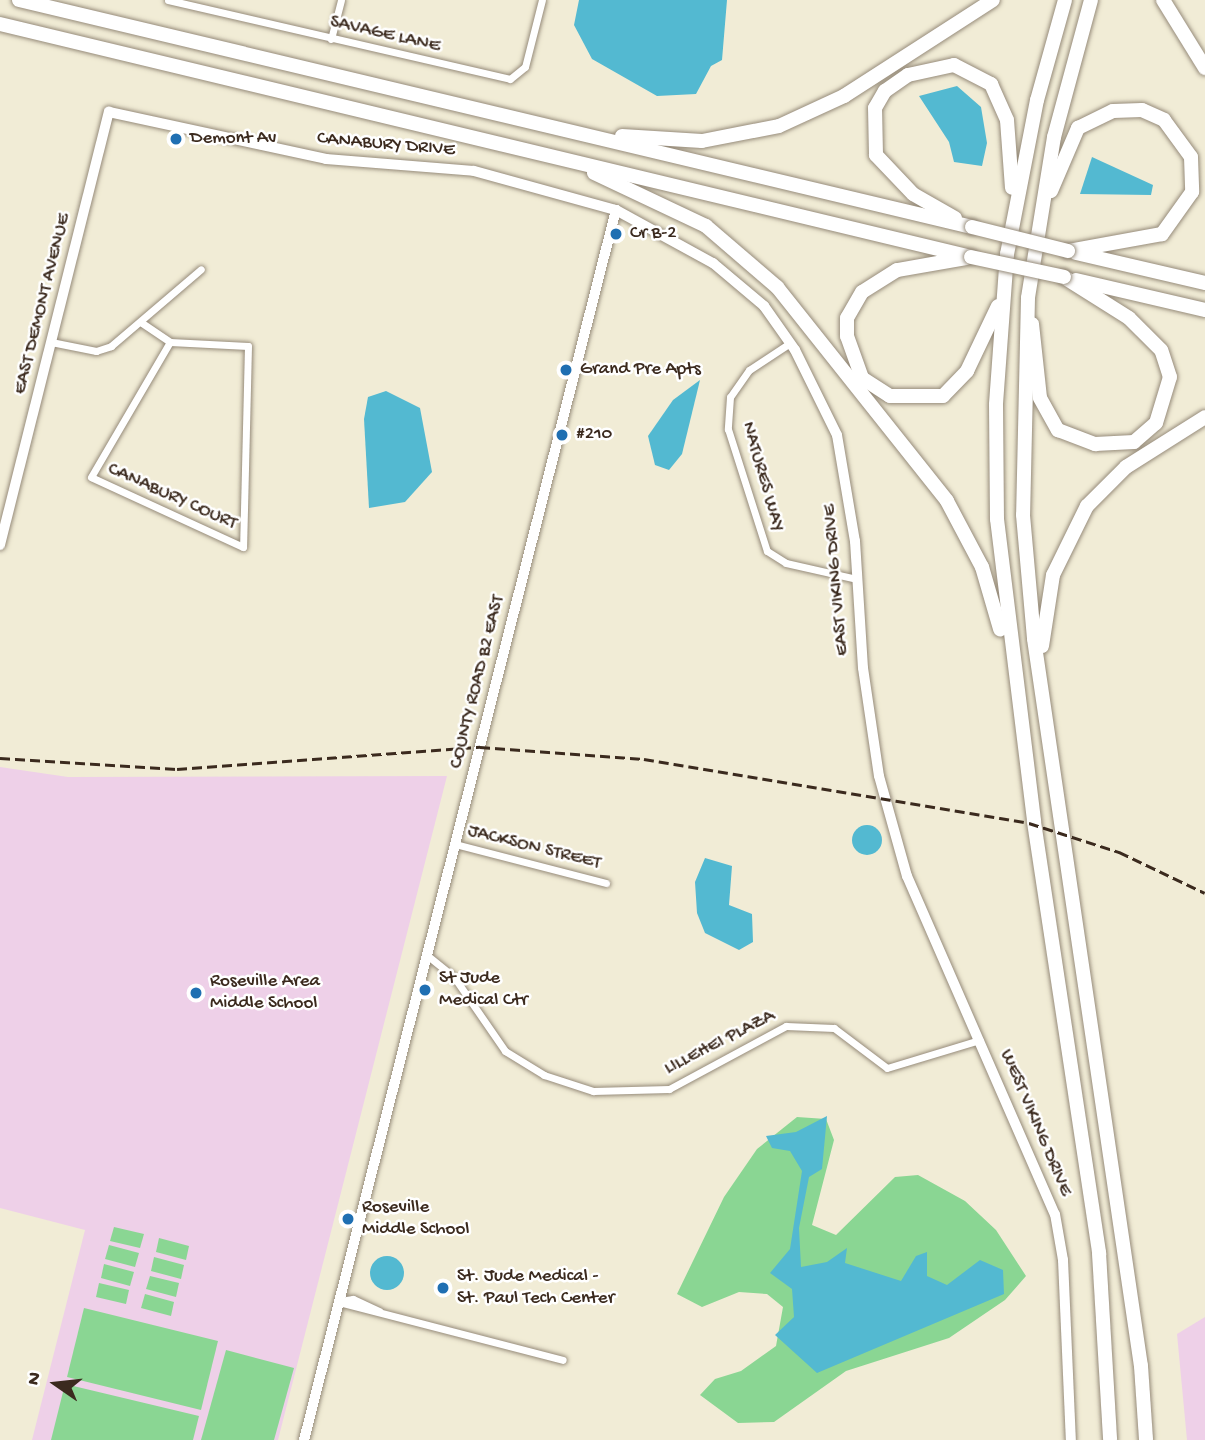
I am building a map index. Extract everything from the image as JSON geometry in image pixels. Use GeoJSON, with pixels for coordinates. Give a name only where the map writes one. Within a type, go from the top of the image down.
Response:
{"type":"FeatureCollection","features":[{"type":"Feature","properties":{"kind":"highway"},"geometry":{"type":"LineString","coordinates":[[19,0],[1205,284]]}},
{"type":"Feature","properties":{"kind":"highway"},"geometry":{"type":"LineString","coordinates":[[561,129],[702,141],[779,126],[844,96],[993,0]]}},
{"type":"Feature","properties":{"kind":"highway"},"geometry":{"type":"LineString","coordinates":[[1065,0],[1013,211],[1002,295],[997,519],[1022,731],[1099,1253],[1110,1405],[1108,1440]]}},
{"type":"Feature","properties":{"kind":"highway"},"geometry":{"type":"LineString","coordinates":[[1091,0],[1064,94],[1038,225],[1028,301],[1023,515],[1046,718],[1125,1271],[1146,1440]]}},
{"type":"Feature","properties":{"kind":"highway"},"geometry":{"type":"LineString","coordinates":[[1163,0],[1205,68]]}},
{"type":"Feature","properties":{"kind":"highway"},"geometry":{"type":"LineString","coordinates":[[0,24],[580,166],[1205,310]]}},
{"type":"Feature","properties":{"kind":"highway"},"geometry":{"type":"LineString","coordinates":[[972,227],[913,194],[876,155],[875,108],[885,91],[923,69],[954,65],[991,84],[1007,120],[1013,211]]}},
{"type":"Feature","properties":{"kind":"highway"},"geometry":{"type":"LineString","coordinates":[[1038,225],[1069,142],[1090,118],[1126,109],[1164,120],[1186,143],[1194,173],[1177,220],[1144,241],[1071,251]]}},
{"type":"Feature","properties":{"kind":"highway"},"geometry":{"type":"LineString","coordinates":[[580,166],[687,214],[746,256],[947,501],[992,596],[1022,731]]}},
{"type":"Feature","properties":{"kind":"highway"},"geometry":{"type":"LineString","coordinates":[[968,257],[897,270],[862,292],[847,318],[847,336],[862,377],[890,396],[943,396],[976,356],[1002,295]]}},
{"type":"Feature","properties":{"kind":"highway"},"geometry":{"type":"LineString","coordinates":[[1028,301],[1040,397],[1058,430],[1095,444],[1134,442],[1156,423],[1165,404],[1170,377],[1161,350],[1147,331],[1068,279]]}},
{"type":"Feature","properties":{"kind":"highway"},"geometry":{"type":"LineString","coordinates":[[1046,718],[1044,616],[1070,533],[1110,481],[1205,416]]}},
{"type":"Feature","properties":{"kind":"highway"},"geometry":{"type":"LineString","coordinates":[[1125,1271],[1138,1440]]}},
{"type":"Feature","properties":{"kind":"street","name":"SAVAGE LANE"},"geometry":{"type":"LineString","coordinates":[[168,0],[501,79],[517,76],[531,43],[542,0]]}},
{"type":"Feature","properties":{"kind":"street"},"geometry":{"type":"LineString","coordinates":[[331,39],[341,0]]}},
{"type":"Feature","properties":{"kind":"street","name":"CANABURY DRIVE"},"geometry":{"type":"LineString","coordinates":[[110,112],[326,159],[474,171],[616,210]]}},
{"type":"Feature","properties":{"kind":"street","name":"EAST DEMONT AVENUE"},"geometry":{"type":"LineString","coordinates":[[0,545],[110,112]]}},
{"type":"Feature","properties":{"kind":"street","name":"EAST VIKING DRIVE"},"geometry":{"type":"LineString","coordinates":[[616,210],[713,263],[764,306],[790,343],[837,435],[858,579],[879,776],[907,876]]}},
{"type":"Feature","properties":{"kind":"street","name":"COUNTY ROAD B2 EAST"},"geometry":{"type":"LineString","coordinates":[[304,1440],[616,210]]}},
{"type":"Feature","properties":{"kind":"street"},"geometry":{"type":"LineString","coordinates":[[51,342],[96,351],[142,323],[201,269]]}},
{"type":"Feature","properties":{"kind":"street"},"geometry":{"type":"LineString","coordinates":[[142,323],[170,342]]}},
{"type":"Feature","properties":{"kind":"street","name":"CANABURY COURT"},"geometry":{"type":"LineString","coordinates":[[170,342],[248,346],[243,547],[91,478],[170,342]]}},
{"type":"Feature","properties":{"kind":"street","name":"NATURES WAY"},"geometry":{"type":"LineString","coordinates":[[790,343],[749,370],[730,397],[728,429],[767,551],[786,563],[858,579]]}},
{"type":"Feature","properties":{"kind":"street","name":"JACKSON STREET"},"geometry":{"type":"LineString","coordinates":[[455,844],[607,883]]}},
{"type":"Feature","properties":{"kind":"street","name":"WEST VIKING DRIVE"},"geometry":{"type":"LineString","coordinates":[[907,876],[1047,1191],[1059,1236],[1071,1440]]}},
{"type":"Feature","properties":{"kind":"street","name":"LILLEHEI PLAZA"},"geometry":{"type":"LineString","coordinates":[[428,956],[454,977],[505,1051],[544,1075],[593,1091],[669,1088],[786,1026],[834,1028],[887,1068],[980,1040]]}},
{"type":"Feature","properties":{"kind":"street"},"geometry":{"type":"LineString","coordinates":[[339,1302],[563,1360]]}},
{"type":"Feature","properties":{"kind":"shaded area","name":"Roseville Area Middle School"},"geometry":{"type":"Polygon","coordinates":[[[0,767],[68,777],[447,776],[278,1440],[32,1440],[85,1230],[0,1208],[0,767]]]}},
{"type":"Feature","properties":{"kind":"shaded area"},"geometry":{"type":"Polygon","coordinates":[[[1205,1317],[1205,1440],[1187,1440],[1177,1334],[1205,1317]]]}},
{"type":"Feature","properties":{"kind":"green space"},"geometry":{"type":"Polygon","coordinates":[[[797,1117],[826,1119],[834,1140],[812,1225],[836,1235],[895,1177],[918,1175],[965,1201],[996,1230],[1026,1276],[1005,1300],[949,1338],[846,1371],[774,1422],[738,1423],[700,1395],[715,1379],[741,1371],[776,1346],[783,1307],[767,1294],[739,1292],[702,1307],[677,1294],[724,1197],[757,1149],[797,1117]]]}},
{"type":"Feature","properties":{"kind":"green space"},"geometry":{"type":"Polygon","coordinates":[[[114,1227],[144,1234],[140,1248],[110,1241],[114,1227]]]}},
{"type":"Feature","properties":{"kind":"green space"},"geometry":{"type":"Polygon","coordinates":[[[159,1238],[189,1246],[186,1260],[156,1252],[159,1238]]]}},
{"type":"Feature","properties":{"kind":"green space"},"geometry":{"type":"Polygon","coordinates":[[[109,1245],[139,1253],[135,1267],[105,1259],[109,1245]]]}},
{"type":"Feature","properties":{"kind":"green space"},"geometry":{"type":"Polygon","coordinates":[[[154,1257],[184,1265],[181,1279],[151,1271],[154,1257]]]}},
{"type":"Feature","properties":{"kind":"green space"},"geometry":{"type":"Polygon","coordinates":[[[104,1264],[134,1272],[130,1286],[101,1278],[104,1264]]]}},
{"type":"Feature","properties":{"kind":"green space"},"geometry":{"type":"Polygon","coordinates":[[[150,1276],[179,1283],[176,1297],[146,1289],[150,1276]]]}},
{"type":"Feature","properties":{"kind":"green space"},"geometry":{"type":"Polygon","coordinates":[[[99,1283],[129,1290],[126,1304],[96,1297],[99,1283]]]}},
{"type":"Feature","properties":{"kind":"green space"},"geometry":{"type":"Polygon","coordinates":[[[145,1294],[174,1302],[171,1316],[141,1308],[145,1294]]]}},
{"type":"Feature","properties":{"kind":"green space"},"geometry":{"type":"Polygon","coordinates":[[[84,1308],[218,1341],[201,1410],[67,1377],[84,1308]]]}},
{"type":"Feature","properties":{"kind":"green space"},"geometry":{"type":"Polygon","coordinates":[[[226,1350],[294,1368],[274,1440],[201,1440],[226,1350]]]}},
{"type":"Feature","properties":{"kind":"green space"},"geometry":{"type":"Polygon","coordinates":[[[65,1384],[199,1416],[193,1440],[51,1440],[65,1384]]]}},
{"type":"Feature","properties":{"kind":"water"},"geometry":{"type":"Polygon","coordinates":[[[579,0],[727,0],[722,60],[711,66],[696,94],[657,96],[592,59],[574,25],[579,0]]]}},
{"type":"Feature","properties":{"kind":"water"},"geometry":{"type":"Polygon","coordinates":[[[957,86],[981,107],[987,143],[982,166],[954,162],[949,142],[919,96],[957,86]]]}},
{"type":"Feature","properties":{"kind":"water"},"geometry":{"type":"Polygon","coordinates":[[[1092,157],[1153,185],[1151,195],[1080,194],[1092,157]]]}},
{"type":"Feature","properties":{"kind":"water"},"geometry":{"type":"Polygon","coordinates":[[[700,380],[682,454],[669,470],[655,465],[648,436],[673,400],[700,380]]]}},
{"type":"Feature","properties":{"kind":"water"},"geometry":{"type":"Polygon","coordinates":[[[386,391],[420,408],[432,472],[405,502],[369,508],[364,419],[368,397],[386,391]]]}},
{"type":"Feature","properties":{"kind":"water"},"geometry":{"type":"Polygon","coordinates":[[[867,825],[878,829],[882,840],[878,851],[867,855],[856,851],[852,840],[856,829],[867,825]]]}},
{"type":"Feature","properties":{"kind":"water"},"geometry":{"type":"Polygon","coordinates":[[[705,858],[732,866],[729,905],[752,914],[753,942],[739,950],[705,933],[697,913],[695,882],[705,858]]]}},
{"type":"Feature","properties":{"kind":"water"},"geometry":{"type":"Polygon","coordinates":[[[827,1116],[822,1169],[809,1177],[799,1228],[801,1267],[827,1262],[847,1248],[845,1263],[901,1281],[916,1256],[927,1252],[927,1276],[947,1285],[980,1260],[1003,1270],[1004,1294],[817,1373],[775,1335],[794,1317],[792,1289],[770,1273],[790,1249],[802,1171],[790,1151],[772,1148],[766,1136],[796,1132],[827,1116]]]}},
{"type":"Feature","properties":{"kind":"water"},"geometry":{"type":"Polygon","coordinates":[[[387,1256],[399,1261],[404,1273],[399,1285],[387,1290],[375,1285],[370,1273],[375,1261],[387,1256]]]}},
{"type":"Feature","properties":{"kind":"railway"},"geometry":{"type":"LineString","coordinates":[[0,758],[177,769],[480,747],[644,759],[1029,823],[1119,852],[1205,893]]}},
{"type":"Feature","properties":{"kind":"place","name":"Demont Av"},"geometry":{"type":"Point","coordinates":[176,139]}},
{"type":"Feature","properties":{"kind":"place","name":"Cr B-2"},"geometry":{"type":"Point","coordinates":[616,234]}},
{"type":"Feature","properties":{"kind":"place","name":"Grand Pre Apts"},"geometry":{"type":"Point","coordinates":[566,370]}},
{"type":"Feature","properties":{"kind":"place","name":"#210"},"geometry":{"type":"Point","coordinates":[562,435]}},
{"type":"Feature","properties":{"kind":"place","name":"St Jude Medical Ctr"},"geometry":{"type":"Point","coordinates":[425,990]}},
{"type":"Feature","properties":{"kind":"place","name":"Roseville Area Middle School"},"geometry":{"type":"Point","coordinates":[196,993]}},
{"type":"Feature","properties":{"kind":"place","name":"Roseville Middle School"},"geometry":{"type":"Point","coordinates":[348,1219]}},
{"type":"Feature","properties":{"kind":"place","name":"St. Jude Medical - St. Paul Tech Center"},"geometry":{"type":"Point","coordinates":[443,1288]}}]}
